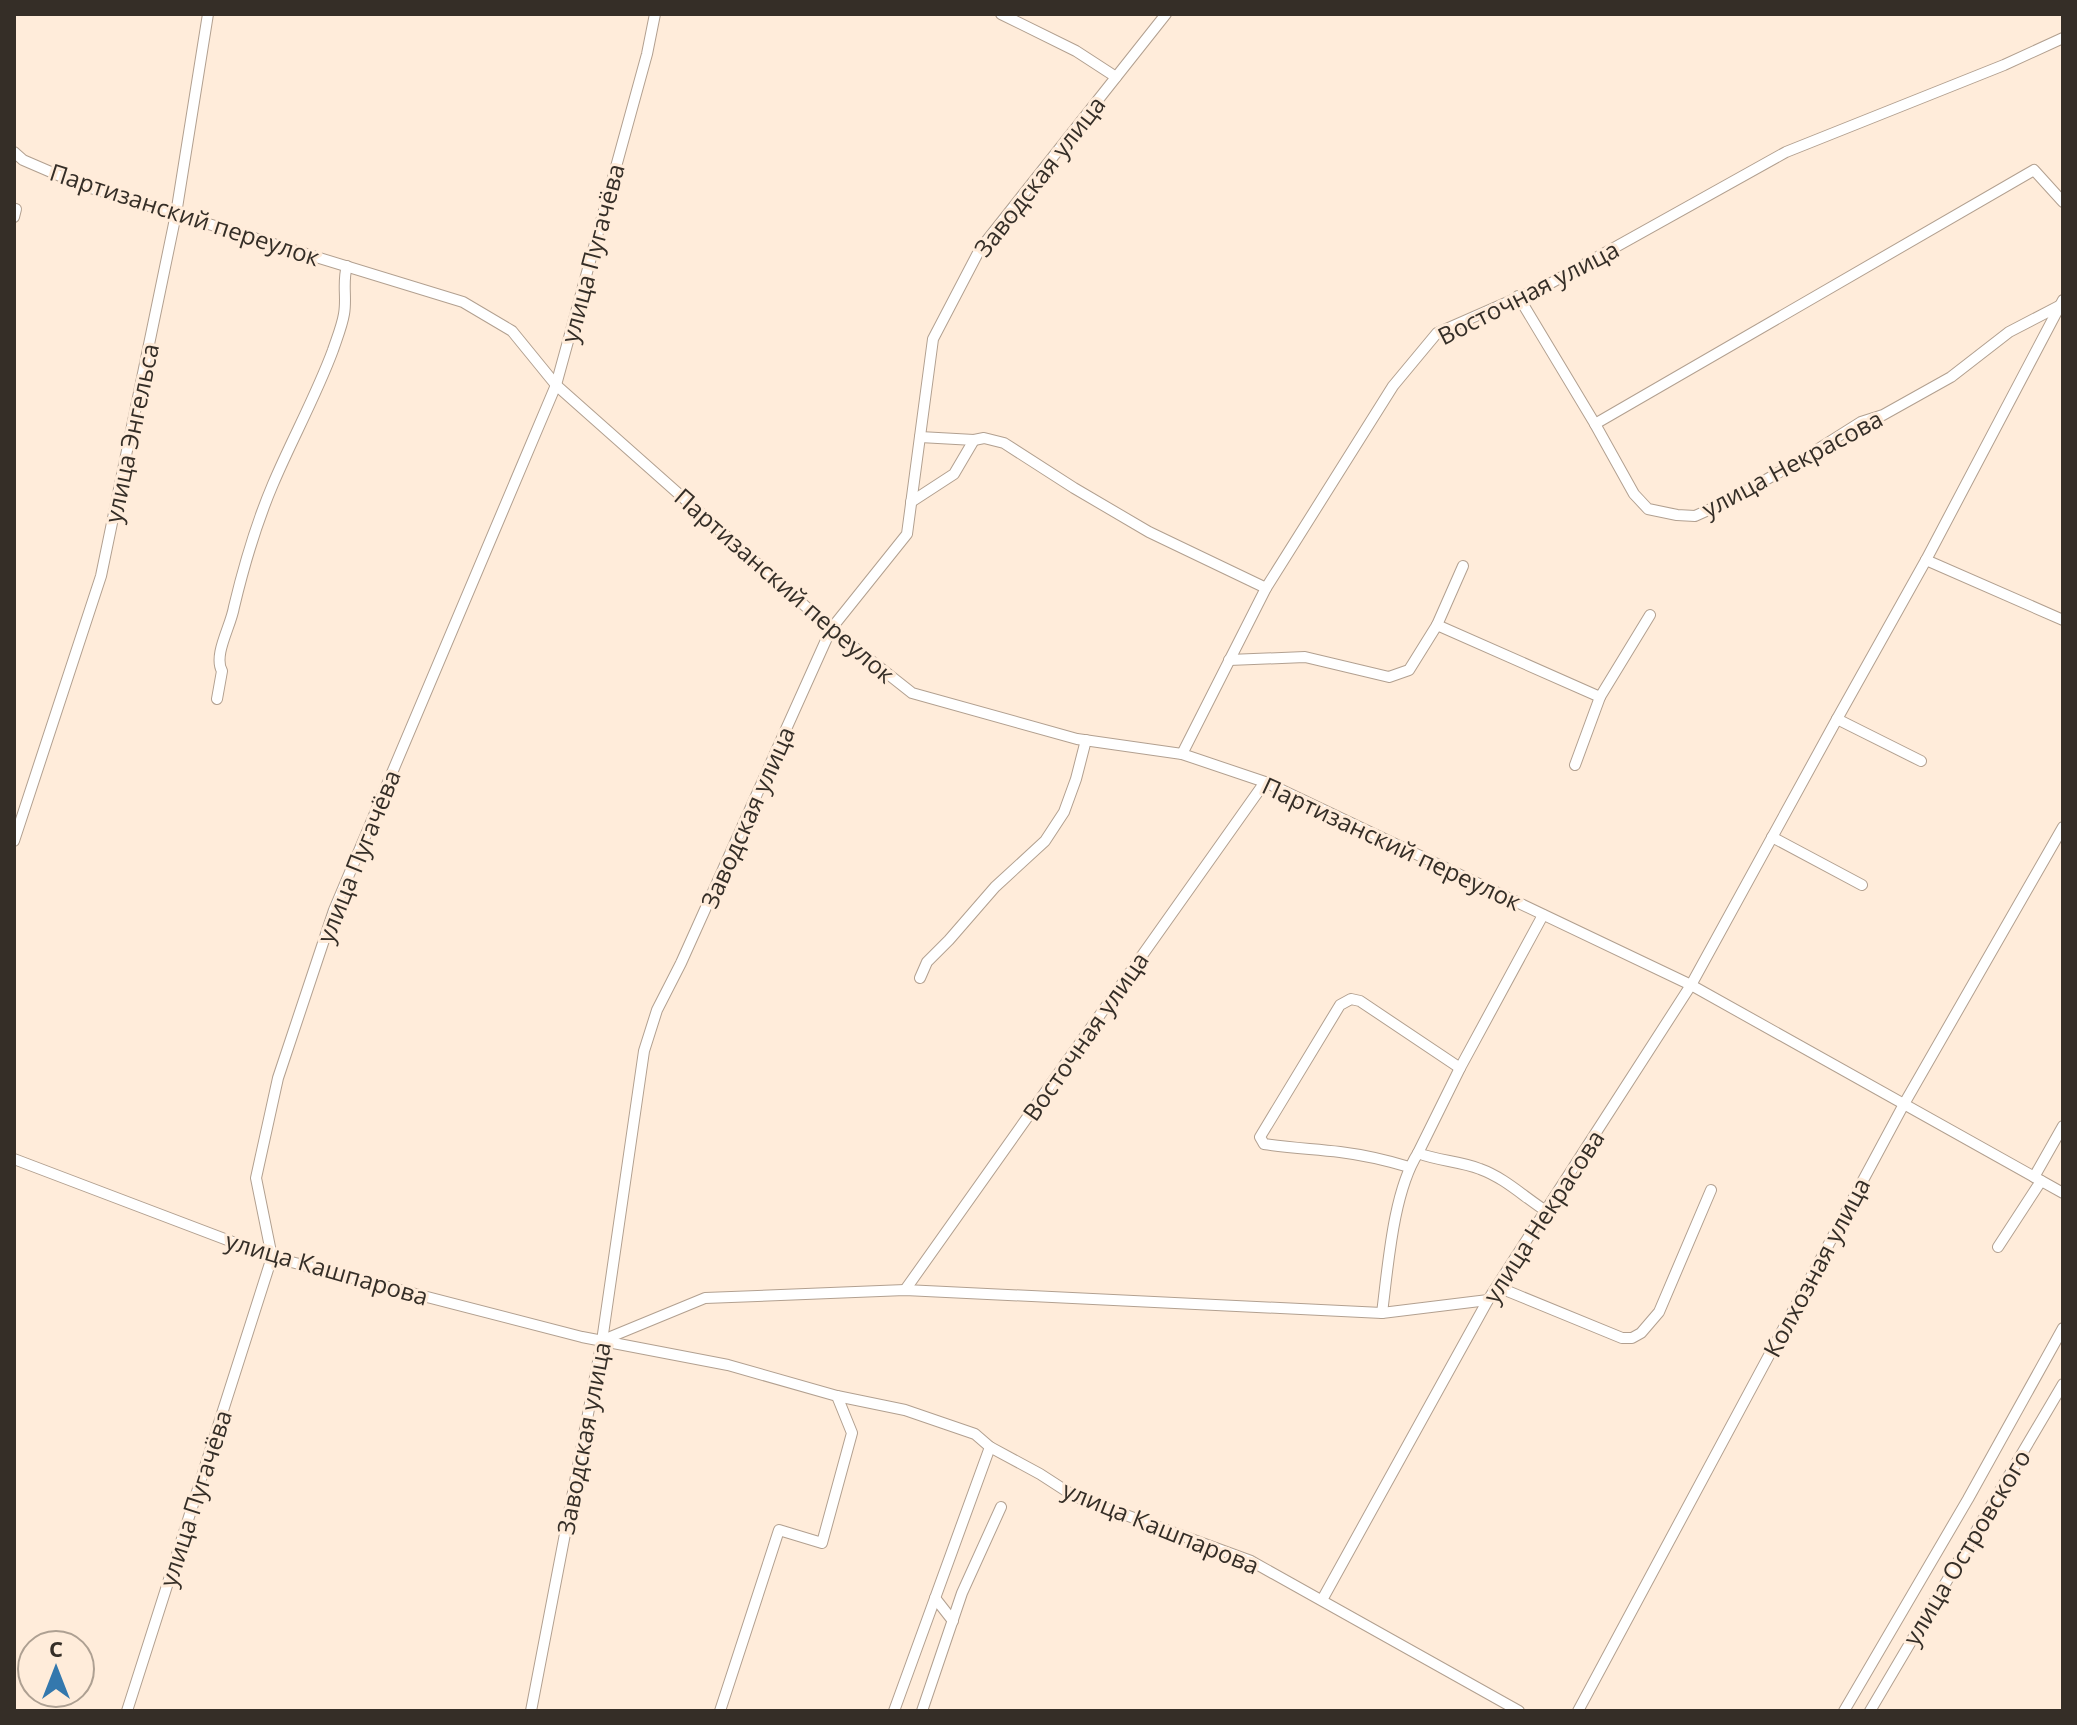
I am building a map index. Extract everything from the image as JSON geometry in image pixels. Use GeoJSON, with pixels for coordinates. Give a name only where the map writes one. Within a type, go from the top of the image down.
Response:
{"type":"FeatureCollection","features":[{"type":"Feature","properties":{"kind":"street","name":"улица Энгельса"},"geometry":{"type":"LineString","coordinates":[[14,841],[101,576],[176,214],[208,14]]}},
{"type":"Feature","properties":{"kind":"street","name":"улица Пугачёва"},"geometry":{"type":"LineString","coordinates":[[127,1711],[272,1257],[256,1178],[278,1078],[334,910],[556,385],[647,54],[655,14]]}},
{"type":"Feature","properties":{"kind":"street"},"geometry":{"type":"LineString","coordinates":[[1001,14],[1076,51],[1116,77]]}},
{"type":"Feature","properties":{"kind":"street","name":"Заводская улица"},"geometry":{"type":"LineString","coordinates":[[531,1711],[602,1341],[644,1051],[657,1010],[831,629],[907,534],[933,339],[980,249],[1166,14]]}},
{"type":"Feature","properties":{"kind":"street","name":"Восточная улица"},"geometry":{"type":"LineString","coordinates":[[1182,754],[1266,588],[1393,386],[1437,333],[1551,283],[1786,152],[2004,65],[2063,38]]}},
{"type":"Feature","properties":{"kind":"street","name":"Партизанский переулок"},"geometry":{"type":"LineString","coordinates":[[14,152],[23,160],[81,185],[463,302],[512,331],[556,385],[831,629],[912,693],[1086,740],[1182,754],[1265,782],[1691,985],[2063,1193]]}},
{"type":"Feature","properties":{"kind":"street"},"geometry":{"type":"LineString","coordinates":[[1595,424],[2034,170],[2063,202]]}},
{"type":"Feature","properties":{"kind":"street","name":"Партизанский переулок"},"geometry":{"type":"LineString","coordinates":[[217,699],[222,671],[218,664],[219,655],[242,573],[273,486],[333,349],[344,314],[347,266]]}},
{"type":"Feature","properties":{"kind":"street","name":"улица Некрасова"},"geometry":{"type":"LineString","coordinates":[[1518,296],[1634,494],[1648,509],[1695,516],[1796,463],[1861,422],[1883,415],[1951,377],[2009,332],[2062,303]]}},
{"type":"Feature","properties":{"kind":"street","name":"улица Некрасова"},"geometry":{"type":"LineString","coordinates":[[1322,1600],[1491,1296],[1691,985],[1926,560],[2062,303]]}},
{"type":"Feature","properties":{"kind":"street"},"geometry":{"type":"LineString","coordinates":[[920,437],[984,438],[1004,443],[1149,532],[1266,588]]}},
{"type":"Feature","properties":{"kind":"street"},"geometry":{"type":"LineString","coordinates":[[911,502],[954,474],[974,440]]}},
{"type":"Feature","properties":{"kind":"street"},"geometry":{"type":"LineString","coordinates":[[1926,560],[2063,620]]}},
{"type":"Feature","properties":{"kind":"street"},"geometry":{"type":"LineString","coordinates":[[1229,660],[1305,657],[1389,677],[1409,670],[1437,625],[1463,566]]}},
{"type":"Feature","properties":{"kind":"street"},"geometry":{"type":"LineString","coordinates":[[1575,765],[1600,697],[1650,615]]}},
{"type":"Feature","properties":{"kind":"street"},"geometry":{"type":"LineString","coordinates":[[1437,625],[1600,697]]}},
{"type":"Feature","properties":{"kind":"street"},"geometry":{"type":"LineString","coordinates":[[1837,719],[1921,761]]}},
{"type":"Feature","properties":{"kind":"street"},"geometry":{"type":"LineString","coordinates":[[920,978],[927,962],[995,887],[1045,841],[1064,812],[1086,740]]}},
{"type":"Feature","properties":{"kind":"street","name":"Восточная улица"},"geometry":{"type":"LineString","coordinates":[[905,1290],[1265,782]]}},
{"type":"Feature","properties":{"kind":"street","name":"Колхозная улица"},"geometry":{"type":"LineString","coordinates":[[1578,1711],[1904,1104],[2063,827]]}},
{"type":"Feature","properties":{"kind":"street"},"geometry":{"type":"LineString","coordinates":[[1772,837],[1862,885]]}},
{"type":"Feature","properties":{"kind":"street","name":"Партизанский переулок"},"geometry":{"type":"LineString","coordinates":[[1382,1313],[1394,1224],[1409,1167],[1543,915]]}},
{"type":"Feature","properties":{"kind":"street"},"geometry":{"type":"LineString","coordinates":[[1409,1167],[1365,1156],[1264,1144],[1260,1137],[1340,1005],[1351,999],[1360,1001],[1460,1068]]}},
{"type":"Feature","properties":{"kind":"street"},"geometry":{"type":"LineString","coordinates":[[1998,1247],[2038,1179],[2063,1126]]}},
{"type":"Feature","properties":{"kind":"street"},"geometry":{"type":"LineString","coordinates":[[1418,1153],[1492,1173],[1546,1211]]}},
{"type":"Feature","properties":{"kind":"street","name":"улица Кашпарова"},"geometry":{"type":"LineString","coordinates":[[14,1159],[272,1257],[602,1341],[728,1365],[919,1415],[975,1434],[990,1447],[1074,1496],[1251,1561],[1519,1711]]}},
{"type":"Feature","properties":{"kind":"street"},"geometry":{"type":"LineString","coordinates":[[602,1341],[705,1298],[905,1290],[1382,1313],[1491,1296],[1505,1290],[1622,1338],[1632,1338],[1641,1333],[1659,1312],[1711,1190]]}},
{"type":"Feature","properties":{"kind":"street"},"geometry":{"type":"LineString","coordinates":[[1844,1711],[1973,1491],[2063,1328]]}},
{"type":"Feature","properties":{"kind":"street","name":"улица Островского"},"geometry":{"type":"LineString","coordinates":[[1870,1711],[2063,1384]]}},
{"type":"Feature","properties":{"kind":"street"},"geometry":{"type":"LineString","coordinates":[[720,1711],[779,1530],[822,1543],[852,1433],[837,1396]]}},
{"type":"Feature","properties":{"kind":"street"},"geometry":{"type":"LineString","coordinates":[[894,1711],[990,1447]]}},
{"type":"Feature","properties":{"kind":"street"},"geometry":{"type":"LineString","coordinates":[[922,1711],[962,1593],[1001,1507]]}},
{"type":"Feature","properties":{"kind":"street"},"geometry":{"type":"LineString","coordinates":[[935,1598],[953,1621]]}}]}
